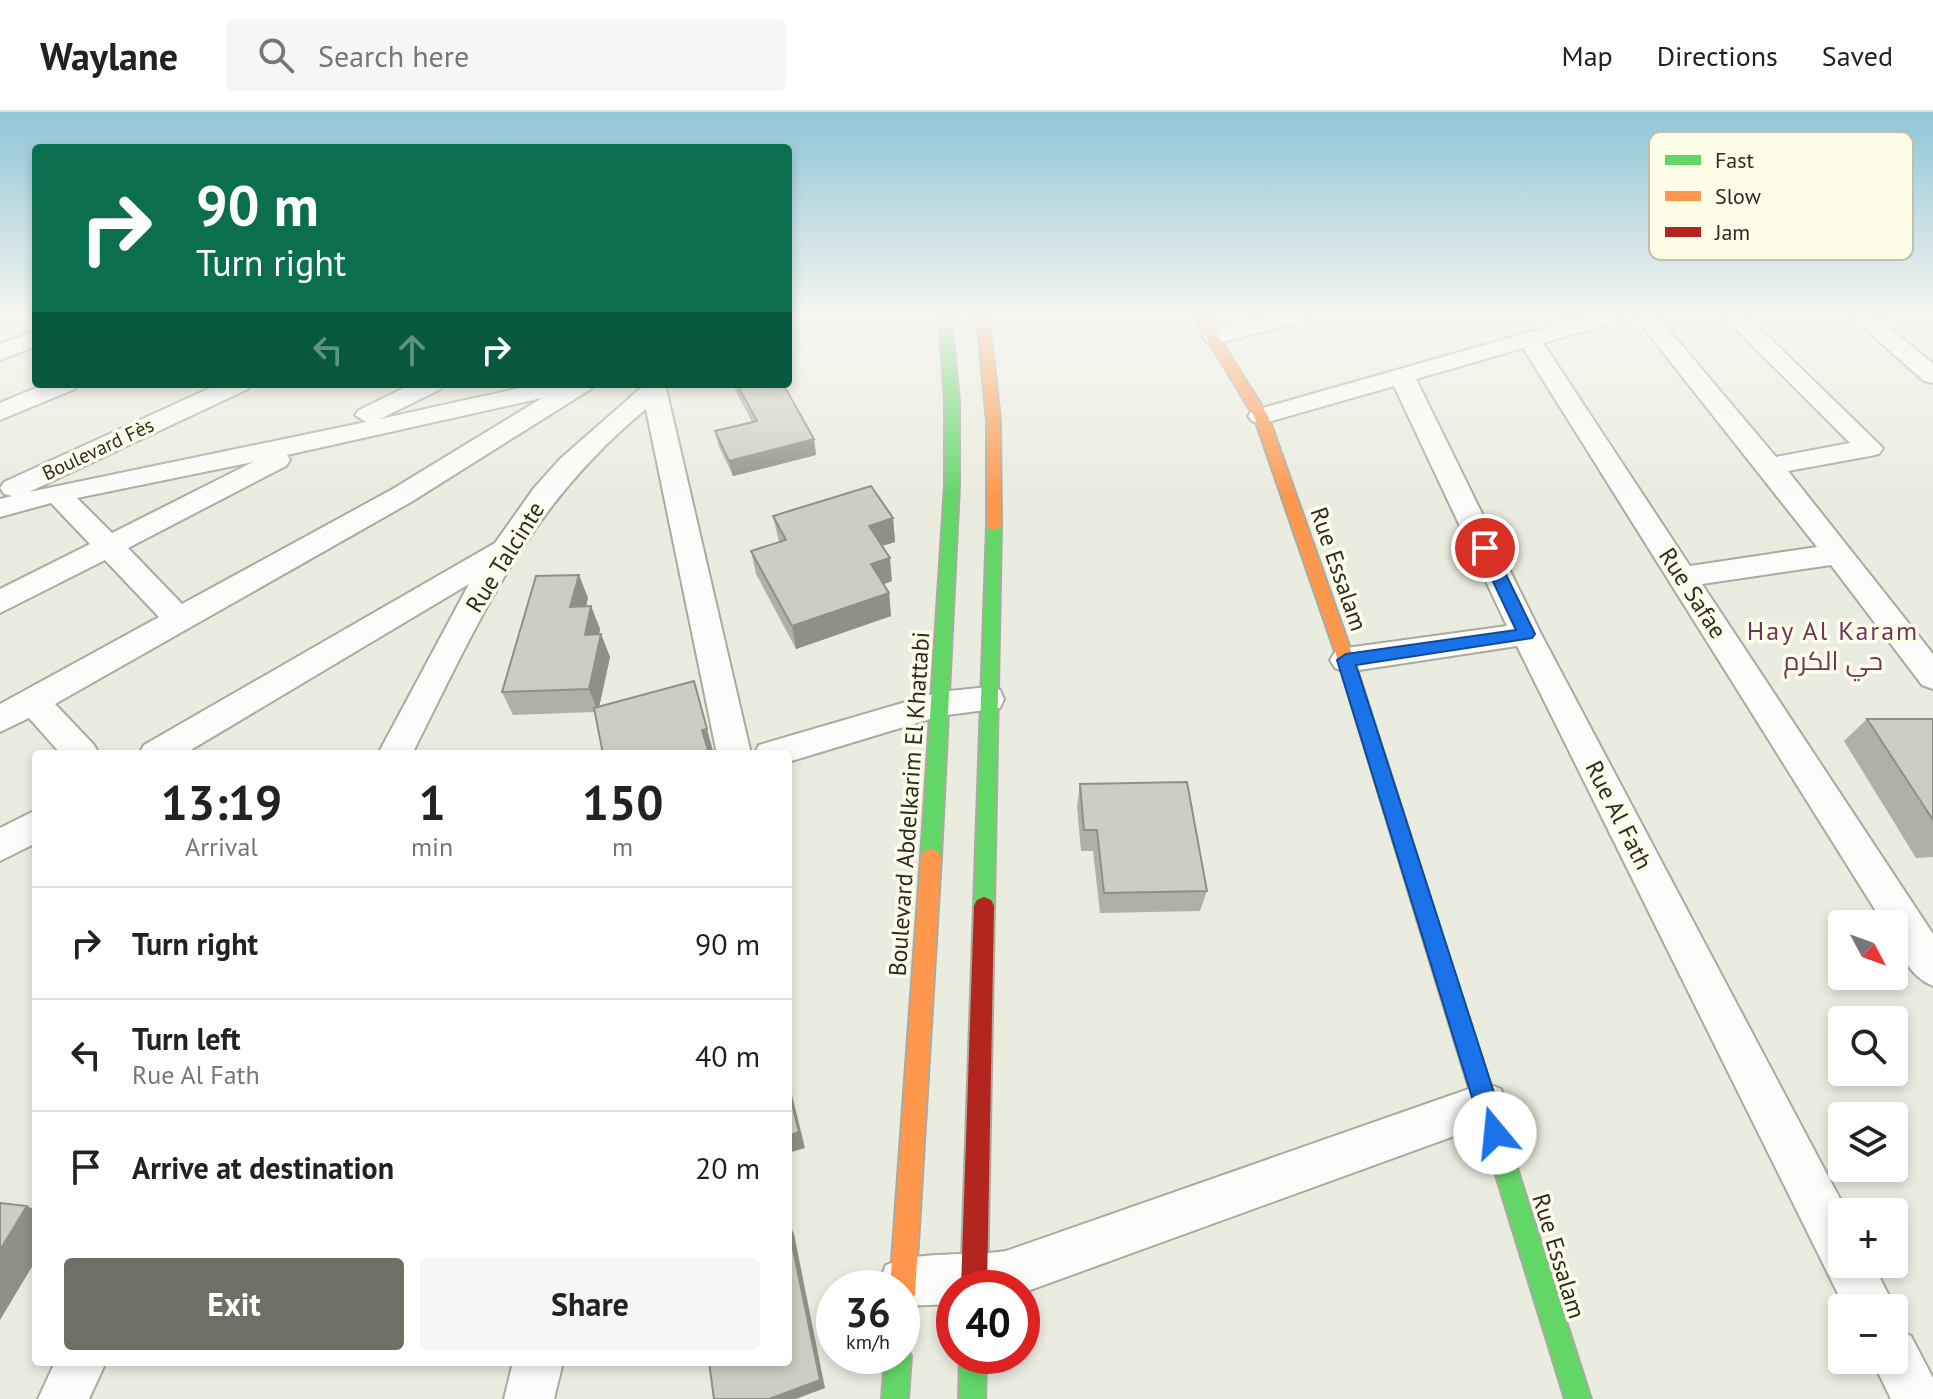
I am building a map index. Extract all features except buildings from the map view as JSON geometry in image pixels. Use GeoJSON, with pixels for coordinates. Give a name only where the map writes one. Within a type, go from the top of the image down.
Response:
{"type":"FeatureCollection","features":[{"type":"Feature","properties":{"kind":"street","name":"Boulevard Abdelkarim El Khattabi"},"geometry":{"type":"LineString","coordinates":[[903,1270],[940,704],[952,456],[951,377]]}},
{"type":"Feature","properties":{"kind":"street"},"geometry":{"type":"LineString","coordinates":[[974,1270],[996,453],[992,377]]}},
{"type":"Feature","properties":{"kind":"street","name":"Rue Essalam"},"geometry":{"type":"LineString","coordinates":[[1238,377],[1261,416],[1346,660],[1578,1399]]}},
{"type":"Feature","properties":{"kind":"street"},"geometry":{"type":"LineString","coordinates":[[1261,416],[1398,377]]}},
{"type":"Feature","properties":{"kind":"street","name":"Rue Al Fath"},"geometry":{"type":"LineString","coordinates":[[1403,377],[1526,634],[1828,1224]]}},
{"type":"Feature","properties":{"kind":"street","name":"Rue Safae"},"geometry":{"type":"LineString","coordinates":[[1554,377],[1933,968]]}},
{"type":"Feature","properties":{"kind":"street"},"geometry":{"type":"LineString","coordinates":[[1696,377],[1770,466],[1933,677]]}},
{"type":"Feature","properties":{"kind":"street"},"geometry":{"type":"LineString","coordinates":[[1770,466],[1870,448],[1797,377]]}},
{"type":"Feature","properties":{"kind":"street"},"geometry":{"type":"LineString","coordinates":[[0,412],[57,388]]}},
{"type":"Feature","properties":{"kind":"street"},"geometry":{"type":"LineString","coordinates":[[180,388],[199,402]]}},
{"type":"Feature","properties":{"kind":"street","name":"Boulevard Fès"},"geometry":{"type":"LineString","coordinates":[[0,495],[230,388]]}},
{"type":"Feature","properties":{"kind":"street"},"geometry":{"type":"LineString","coordinates":[[0,602],[424,388]]}},
{"type":"Feature","properties":{"kind":"street"},"geometry":{"type":"LineString","coordinates":[[0,508],[57,493],[316,441],[552,388]]}},
{"type":"Feature","properties":{"kind":"street"},"geometry":{"type":"LineString","coordinates":[[0,719],[401,496],[576,388]]}},
{"type":"Feature","properties":{"kind":"street"},"geometry":{"type":"LineString","coordinates":[[594,388],[615,421]]}},
{"type":"Feature","properties":{"kind":"street","name":"Rue Talcinte"},"geometry":{"type":"LineString","coordinates":[[397,750],[504,550],[543,495],[575,458],[653,388]]}},
{"type":"Feature","properties":{"kind":"street"},"geometry":{"type":"LineString","coordinates":[[654,388],[733,750]]}},
{"type":"Feature","properties":{"kind":"street"},"geometry":{"type":"LineString","coordinates":[[57,493],[180,620]]}},
{"type":"Feature","properties":{"kind":"street"},"geometry":{"type":"LineString","coordinates":[[163,750],[504,550]]}},
{"type":"Feature","properties":{"kind":"street"},"geometry":{"type":"LineString","coordinates":[[1683,577],[1838,554]]}},
{"type":"Feature","properties":{"kind":"street"},"geometry":{"type":"LineString","coordinates":[[1346,660],[1526,634]]}},
{"type":"Feature","properties":{"kind":"street"},"geometry":{"type":"LineString","coordinates":[[785,750],[940,704],[988,699]]}},
{"type":"Feature","properties":{"kind":"street"},"geometry":{"type":"LineString","coordinates":[[32,701],[78,750]]}},
{"type":"Feature","properties":{"kind":"street"},"geometry":{"type":"LineString","coordinates":[[0,846],[32,827]]}},
{"type":"Feature","properties":{"kind":"street"},"geometry":{"type":"LineString","coordinates":[[1020,1270],[1486,1104]]}},
{"type":"Feature","properties":{"kind":"street"},"geometry":{"type":"LineString","coordinates":[[63,1399],[79,1366]]}},
{"type":"Feature","properties":{"kind":"street"},"geometry":{"type":"LineString","coordinates":[[529,1399],[537,1366]]}},
{"type":"Feature","properties":{"kind":"street"},"geometry":{"type":"LineString","coordinates":[[895,1399],[897,1374]]}},
{"type":"Feature","properties":{"kind":"street"},"geometry":{"type":"LineString","coordinates":[[972,1399],[973,1374]]}},
{"type":"Feature","properties":{"kind":"street"},"geometry":{"type":"LineString","coordinates":[[1904,1374],[1917,1399]]}},
{"type":"Feature","properties":{"kind":"traffic: fast"},"geometry":{"type":"LineString","coordinates":[[931,857],[952,486],[950,377]]}},
{"type":"Feature","properties":{"kind":"traffic: fast"},"geometry":{"type":"LineString","coordinates":[[984,906],[994,526]]}},
{"type":"Feature","properties":{"kind":"traffic: fast"},"geometry":{"type":"LineString","coordinates":[[1427,919],[1578,1399]]}},
{"type":"Feature","properties":{"kind":"traffic: fast"},"geometry":{"type":"LineString","coordinates":[[895,1399],[897,1374]]}},
{"type":"Feature","properties":{"kind":"traffic: fast"},"geometry":{"type":"LineString","coordinates":[[972,1399],[973,1374]]}},
{"type":"Feature","properties":{"kind":"traffic: slow"},"geometry":{"type":"LineString","coordinates":[[990,377],[994,526]]}},
{"type":"Feature","properties":{"kind":"traffic: slow"},"geometry":{"type":"LineString","coordinates":[[1237,377],[1261,416],[1346,660],[1427,919]]}},
{"type":"Feature","properties":{"kind":"traffic: slow"},"geometry":{"type":"LineString","coordinates":[[904,1270],[931,857]]}},
{"type":"Feature","properties":{"kind":"traffic: jam"},"geometry":{"type":"LineString","coordinates":[[974,1270],[984,906]]}},
{"type":"Feature","properties":{"kind":"district","name":"Hay Al Karam حي الكرم"},"geometry":{"type":"Point","coordinates":[1833,645]}},
{"type":"Feature","properties":{"kind":"route"},"geometry":{"type":"LineString","coordinates":[[1485,548],[1526,634],[1346,660],[1495,1133]]}}]}
